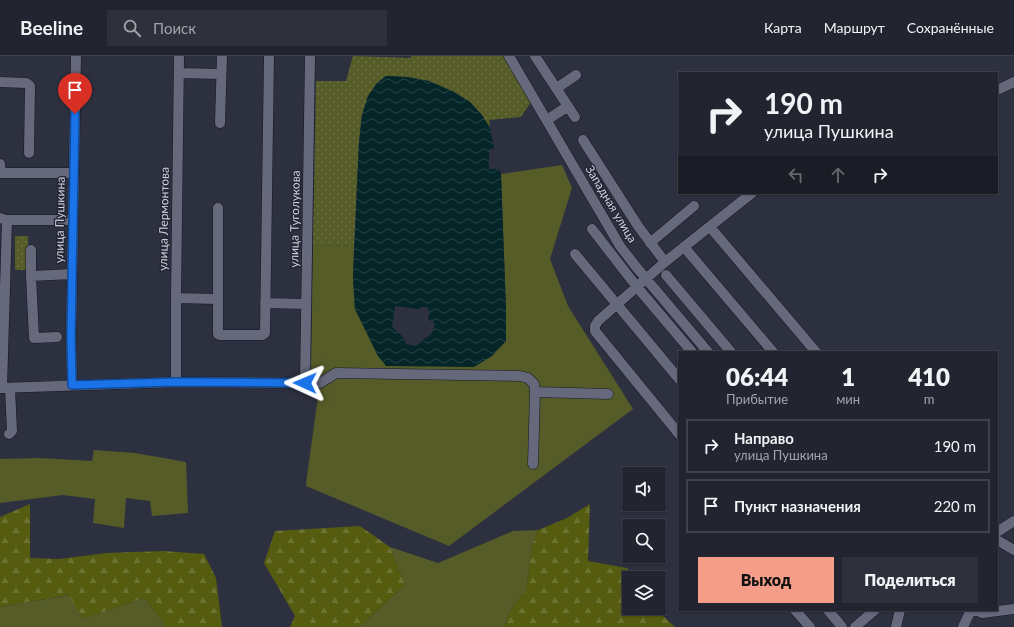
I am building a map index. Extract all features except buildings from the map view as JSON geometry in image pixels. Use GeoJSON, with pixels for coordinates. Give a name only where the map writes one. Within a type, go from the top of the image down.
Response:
{"type":"FeatureCollection","features":[{"type":"Feature","properties":{"kind":"street","name":"улица Пушкина"},"geometry":{"type":"LineString","coordinates":[[72,385],[71,336],[76,56]]}},
{"type":"Feature","properties":{"kind":"street","name":"улица Лермонтова"},"geometry":{"type":"LineString","coordinates":[[176,382],[179,56]]}},
{"type":"Feature","properties":{"kind":"street"},"geometry":{"type":"LineString","coordinates":[[220,123],[222,56]]}},
{"type":"Feature","properties":{"kind":"street"},"geometry":{"type":"LineString","coordinates":[[218,208],[217,332],[220,335],[265,334],[269,56]]}},
{"type":"Feature","properties":{"kind":"street","name":"улица Туголукова"},"geometry":{"type":"LineString","coordinates":[[305,383],[310,56]]}},
{"type":"Feature","properties":{"kind":"street","name":"Западная улица"},"geometry":{"type":"LineString","coordinates":[[509,56],[620,246],[707,351]]}},
{"type":"Feature","properties":{"kind":"street"},"geometry":{"type":"LineString","coordinates":[[535,56],[575,117]]}},
{"type":"Feature","properties":{"kind":"street"},"geometry":{"type":"LineString","coordinates":[[179,73],[221,74]]}},
{"type":"Feature","properties":{"kind":"street"},"geometry":{"type":"LineString","coordinates":[[557,88],[576,75]]}},
{"type":"Feature","properties":{"kind":"street"},"geometry":{"type":"LineString","coordinates":[[0,82],[26,83],[30,86],[29,153]]}},
{"type":"Feature","properties":{"kind":"street"},"geometry":{"type":"LineString","coordinates":[[998,90],[1014,82]]}},
{"type":"Feature","properties":{"kind":"street"},"geometry":{"type":"LineString","coordinates":[[547,120],[568,106]]}},
{"type":"Feature","properties":{"kind":"street"},"geometry":{"type":"LineString","coordinates":[[583,140],[638,226],[665,262]]}},
{"type":"Feature","properties":{"kind":"street"},"geometry":{"type":"LineString","coordinates":[[0,164],[1,173],[74,173]]}},
{"type":"Feature","properties":{"kind":"street"},"geometry":{"type":"LineString","coordinates":[[678,433],[595,331],[595,326],[598,321],[665,262],[751,194]]}},
{"type":"Feature","properties":{"kind":"street"},"geometry":{"type":"LineString","coordinates":[[650,243],[694,206]]}},
{"type":"Feature","properties":{"kind":"street"},"geometry":{"type":"LineString","coordinates":[[9,434],[12,431],[4,388],[4,219],[73,220]]}},
{"type":"Feature","properties":{"kind":"street"},"geometry":{"type":"LineString","coordinates":[[710,227],[815,351]]}},
{"type":"Feature","properties":{"kind":"street"},"geometry":{"type":"LineString","coordinates":[[592,230],[691,351]]}},
{"type":"Feature","properties":{"kind":"street"},"geometry":{"type":"LineString","coordinates":[[684,247],[772,351]]}},
{"type":"Feature","properties":{"kind":"street"},"geometry":{"type":"LineString","coordinates":[[30,250],[34,338],[57,337]]}},
{"type":"Feature","properties":{"kind":"street"},"geometry":{"type":"LineString","coordinates":[[575,254],[678,378]]}},
{"type":"Feature","properties":{"kind":"street"},"geometry":{"type":"LineString","coordinates":[[31,276],[72,274]]}},
{"type":"Feature","properties":{"kind":"street"},"geometry":{"type":"LineString","coordinates":[[666,275],[730,351]]}},
{"type":"Feature","properties":{"kind":"street"},"geometry":{"type":"LineString","coordinates":[[176,298],[218,299]]}},
{"type":"Feature","properties":{"kind":"street"},"geometry":{"type":"LineString","coordinates":[[265,303],[306,304]]}},
{"type":"Feature","properties":{"kind":"street"},"geometry":{"type":"LineString","coordinates":[[4,388],[176,382],[320,383],[336,373],[520,376],[528,378],[534,384],[533,464]]}},
{"type":"Feature","properties":{"kind":"street"},"geometry":{"type":"LineString","coordinates":[[535,392],[608,394]]}},
{"type":"Feature","properties":{"kind":"street"},"geometry":{"type":"LineString","coordinates":[[998,531],[1014,521]]}},
{"type":"Feature","properties":{"kind":"street"},"geometry":{"type":"LineString","coordinates":[[998,541],[1014,550]]}},
{"type":"Feature","properties":{"kind":"street"},"geometry":{"type":"LineString","coordinates":[[977,611],[982,613],[1014,609]]}},
{"type":"Feature","properties":{"kind":"street"},"geometry":{"type":"LineString","coordinates":[[796,611],[810,627]]}},
{"type":"Feature","properties":{"kind":"street"},"geometry":{"type":"LineString","coordinates":[[829,611],[842,627]]}},
{"type":"Feature","properties":{"kind":"street"},"geometry":{"type":"LineString","coordinates":[[855,627],[874,611]]}},
{"type":"Feature","properties":{"kind":"street"},"geometry":{"type":"LineString","coordinates":[[896,627],[900,611]]}},
{"type":"Feature","properties":{"kind":"street"},"geometry":{"type":"LineString","coordinates":[[963,627],[971,611]]}},
{"type":"Feature","properties":{"kind":"green space"},"geometry":{"type":"Polygon","coordinates":[[[353,56],[411,58],[411,56],[504,56],[531,102],[521,117],[489,120],[490,128],[482,115],[470,102],[454,92],[429,81],[407,77],[386,76],[377,83],[368,96],[362,115],[359,142],[354,246],[313,245],[316,81],[346,81],[353,56]]]}},
{"type":"Feature","properties":{"kind":"green space"},"geometry":{"type":"Polygon","coordinates":[[[562,165],[572,188],[550,259],[568,306],[633,409],[449,546],[306,486],[321,375],[311,374],[313,245],[354,246],[353,279],[355,309],[378,356],[506,341],[501,174],[562,165]]]}},
{"type":"Feature","properties":{"kind":"green space"},"geometry":{"type":"Polygon","coordinates":[[[15,236],[28,236],[28,270],[15,270],[15,236]]]}},
{"type":"Feature","properties":{"kind":"green space"},"geometry":{"type":"Polygon","coordinates":[[[94,450],[135,453],[186,462],[188,513],[152,516],[150,501],[126,498],[124,528],[93,523],[95,499],[63,495],[0,503],[0,459],[40,458],[92,461],[94,450]]]}},
{"type":"Feature","properties":{"kind":"green space"},"geometry":{"type":"Polygon","coordinates":[[[30,504],[30,558],[59,559],[107,553],[163,551],[204,554],[216,578],[222,627],[163,627],[164,623],[144,598],[83,619],[69,595],[0,607],[0,517],[30,504]]]}},
{"type":"Feature","properties":{"kind":"green space"},"geometry":{"type":"Polygon","coordinates":[[[590,504],[588,561],[627,568],[629,571],[622,571],[622,615],[662,615],[675,627],[504,627],[511,609],[526,590],[532,546],[538,530],[567,518],[590,504]]]}},
{"type":"Feature","properties":{"kind":"green space"},"geometry":{"type":"Polygon","coordinates":[[[360,526],[390,547],[405,585],[359,627],[290,627],[295,616],[264,563],[275,531],[360,526]]]}},
{"type":"Feature","properties":{"kind":"green space"},"geometry":{"type":"Polygon","coordinates":[[[538,530],[532,546],[526,590],[511,609],[504,627],[359,627],[405,585],[390,547],[438,563],[513,531],[538,530]]]}},
{"type":"Feature","properties":{"kind":"green space"},"geometry":{"type":"Polygon","coordinates":[[[70,595],[83,619],[144,598],[164,623],[163,627],[0,627],[0,607],[70,595]]]}},
{"type":"Feature","properties":{"kind":"water"},"geometry":{"type":"Polygon","coordinates":[[[386,76],[407,77],[429,81],[454,92],[470,102],[482,115],[490,128],[494,147],[493,149],[489,149],[489,169],[499,169],[501,174],[506,341],[492,356],[474,367],[386,366],[378,356],[355,309],[353,279],[359,142],[362,115],[368,96],[377,83],[386,76]],[[395,306],[392,327],[403,337],[406,344],[416,346],[430,335],[433,331],[435,323],[428,319],[430,311],[427,307],[417,309],[395,306]]]}},
{"type":"Feature","properties":{"kind":"route"},"geometry":{"type":"LineString","coordinates":[[75,114],[71,336],[72,385],[176,382],[305,383]]}}]}
